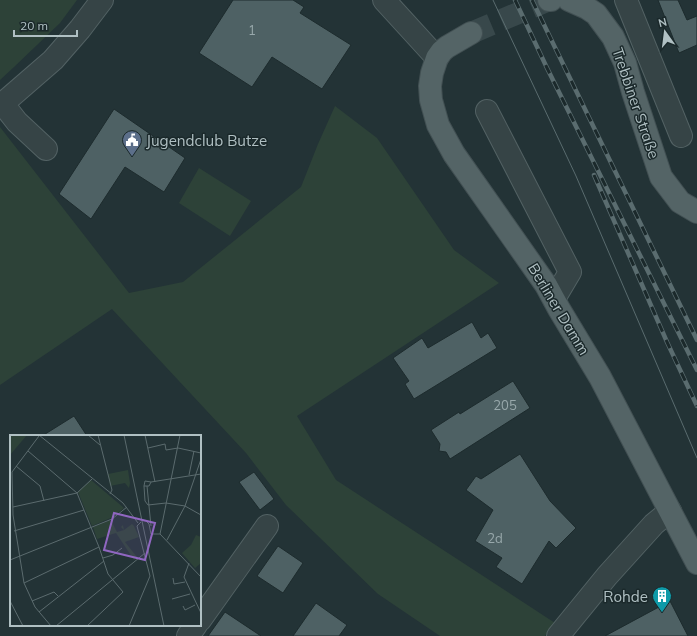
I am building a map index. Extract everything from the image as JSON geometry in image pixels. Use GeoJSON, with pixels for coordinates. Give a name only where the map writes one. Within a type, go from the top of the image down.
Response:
{"type":"FeatureCollection","features":[{"type":"Feature","properties":{"kind":"main road","name":"Trebbiner Straße"},"geometry":{"type":"LineString","coordinates":[[568,0],[587,8],[596,14],[613,37],[625,63],[661,177],[680,202],[697,212]]}},
{"type":"Feature","properties":{"kind":"main road"},"geometry":{"type":"LineString","coordinates":[[437,58],[447,47],[471,33]]}},
{"type":"Feature","properties":{"kind":"main road","name":"Berliner Damm"},"geometry":{"type":"LineString","coordinates":[[437,58],[432,73],[430,86],[431,100],[438,125],[454,154],[546,285],[600,377],[697,563]]}},
{"type":"Feature","properties":{"kind":"street"},"geometry":{"type":"LineString","coordinates":[[46,149],[2,105],[53,60],[80,29],[102,0]]}},
{"type":"Feature","properties":{"kind":"street"},"geometry":{"type":"LineString","coordinates":[[384,0],[437,58]]}},
{"type":"Feature","properties":{"kind":"street"},"geometry":{"type":"LineString","coordinates":[[626,0],[681,136]]}},
{"type":"Feature","properties":{"kind":"street"},"geometry":{"type":"LineString","coordinates":[[487,111],[570,272],[554,299]]}},
{"type":"Feature","properties":{"kind":"street"},"geometry":{"type":"LineString","coordinates":[[558,636],[606,576],[654,524],[670,511]]}},
{"type":"Feature","properties":{"kind":"street"},"geometry":{"type":"LineString","coordinates":[[201,619],[268,526]]}},
{"type":"Feature","properties":{"kind":"street"},"geometry":{"type":"LineString","coordinates":[[188,636],[195,626]]}},
{"type":"Feature","properties":{"kind":"green space"},"geometry":{"type":"Polygon","coordinates":[[[0,0],[77,0],[60,23],[0,80],[0,0]]]}},
{"type":"Feature","properties":{"kind":"green space"},"geometry":{"type":"Polygon","coordinates":[[[335,106],[377,138],[454,250],[499,283],[297,416],[336,480],[555,623],[545,636],[440,636],[378,594],[286,505],[246,453],[112,309],[0,385],[0,127],[129,293],[183,282],[301,187],[335,106]]]}},
{"type":"Feature","properties":{"kind":"green space"},"geometry":{"type":"Polygon","coordinates":[[[199,168],[251,201],[230,236],[179,203],[199,168]]]}},
{"type":"Feature","properties":{"kind":"building"},"geometry":{"type":"Polygon","coordinates":[[[233,0],[293,0],[304,7],[300,13],[351,45],[322,89],[272,57],[252,87],[199,53],[233,0]]]}},
{"type":"Feature","properties":{"kind":"building"},"geometry":{"type":"Polygon","coordinates":[[[658,0],[678,0],[687,20],[697,16],[697,45],[679,53],[658,0]]]}},
{"type":"Feature","properties":{"kind":"building"},"geometry":{"type":"Polygon","coordinates":[[[114,109],[185,158],[164,192],[125,167],[91,219],[59,194],[114,109]]]}},
{"type":"Feature","properties":{"kind":"building"},"geometry":{"type":"Polygon","coordinates":[[[472,322],[481,338],[488,333],[497,348],[414,399],[405,384],[409,381],[393,358],[422,338],[428,348],[472,322]]]}},
{"type":"Feature","properties":{"kind":"building"},"geometry":{"type":"Polygon","coordinates":[[[513,381],[530,408],[450,459],[446,452],[439,451],[440,444],[431,430],[513,381]]]}},
{"type":"Feature","properties":{"kind":"building"},"geometry":{"type":"Polygon","coordinates":[[[74,416],[86,435],[44,435],[74,416]]]}},
{"type":"Feature","properties":{"kind":"building"},"geometry":{"type":"Polygon","coordinates":[[[520,454],[550,501],[576,528],[556,548],[549,541],[522,584],[496,567],[502,558],[475,541],[493,510],[466,490],[476,476],[481,479],[520,454]]]}},
{"type":"Feature","properties":{"kind":"building"},"geometry":{"type":"Polygon","coordinates":[[[254,472],[274,499],[260,510],[239,482],[254,472]]]}},
{"type":"Feature","properties":{"kind":"building"},"geometry":{"type":"Polygon","coordinates":[[[278,546],[303,563],[283,593],[257,576],[278,546]]]}},
{"type":"Feature","properties":{"kind":"building","name":"Rohde"},"geometry":{"type":"Polygon","coordinates":[[[670,601],[688,636],[605,636],[670,601]]]}},
{"type":"Feature","properties":{"kind":"building"},"geometry":{"type":"Polygon","coordinates":[[[316,603],[347,625],[339,636],[293,636],[316,603]]]}},
{"type":"Feature","properties":{"kind":"building"},"geometry":{"type":"Polygon","coordinates":[[[225,612],[261,636],[208,636],[225,612]]]}},
{"type":"Feature","properties":{"kind":"tunnel"},"geometry":{"type":"LineString","coordinates":[[471,33],[549,0]]}},
{"type":"Feature","properties":{"kind":"tram line"},"geometry":{"type":"LineString","coordinates":[[493,0],[576,176],[697,458]]}},
{"type":"Feature","properties":{"kind":"railway"},"geometry":{"type":"LineString","coordinates":[[515,0],[547,68],[697,370]]}},
{"type":"Feature","properties":{"kind":"railway"},"geometry":{"type":"LineString","coordinates":[[532,0],[697,340]]}},
{"type":"Feature","properties":{"kind":"railway"},"geometry":{"type":"LineString","coordinates":[[594,175],[667,342],[697,406]]}},
{"type":"Feature","properties":{"kind":"place","name":"Jugendclub Butze"},"geometry":{"type":"Point","coordinates":[132,157]}},
{"type":"Feature","properties":{"kind":"place","name":"Rohde"},"geometry":{"type":"Point","coordinates":[662,613]}}]}
